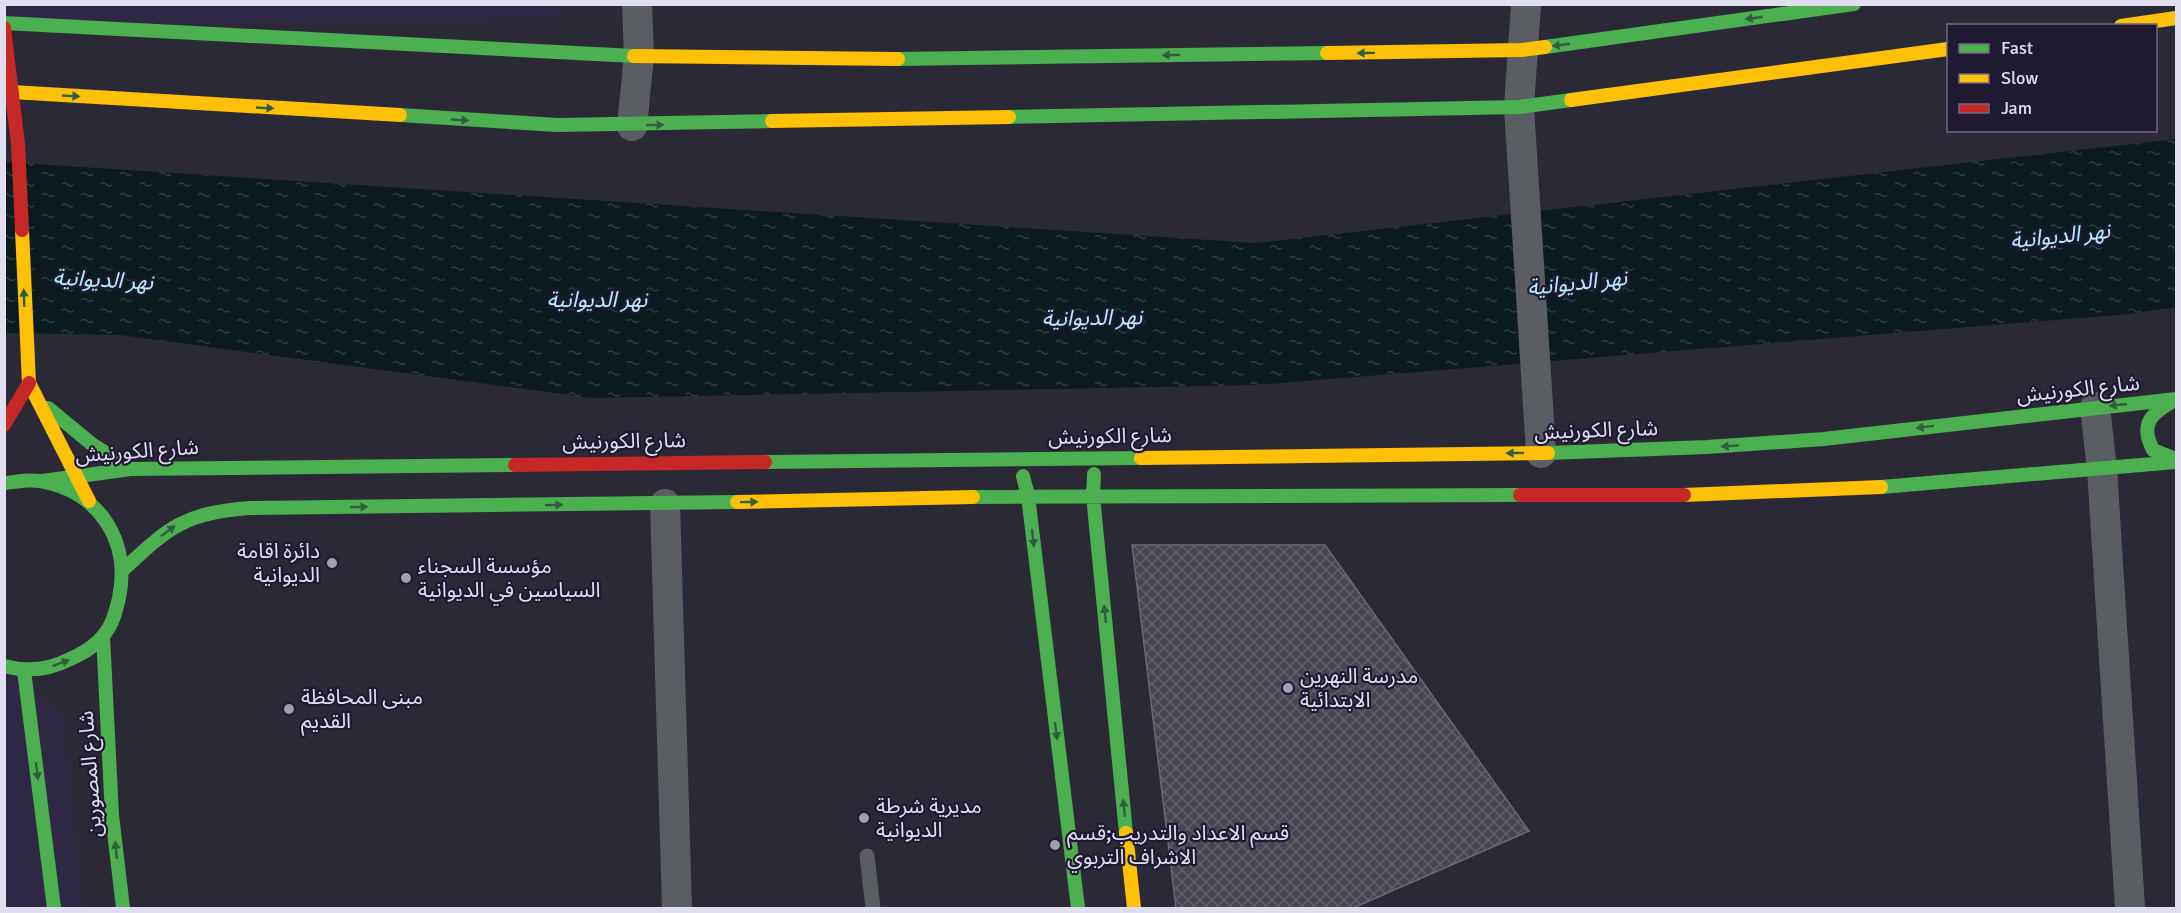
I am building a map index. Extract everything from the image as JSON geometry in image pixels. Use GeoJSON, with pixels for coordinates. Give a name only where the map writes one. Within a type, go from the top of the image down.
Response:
{"type":"FeatureCollection","features":[{"type":"Feature","properties":{"kind":"main road"},"geometry":{"type":"LineString","coordinates":[[4,23],[639,56],[848,60],[1522,50],[1854,4]]}},
{"type":"Feature","properties":{"kind":"main road"},"geometry":{"type":"LineString","coordinates":[[2135,24],[2176,18]]}},
{"type":"Feature","properties":{"kind":"main road"},"geometry":{"type":"LineString","coordinates":[[4,28],[18,144],[29,382],[89,501],[107,520],[118,543],[124,568],[122,591],[111,624],[103,636],[72,658],[53,666],[24,671],[4,666]]}},
{"type":"Feature","properties":{"kind":"main road"},"geometry":{"type":"LineString","coordinates":[[12,92],[545,125],[632,126],[1519,107],[1947,49]]}},
{"type":"Feature","properties":{"kind":"main road"},"geometry":{"type":"LineString","coordinates":[[4,425],[29,382]]}},
{"type":"Feature","properties":{"kind":"main road"},"geometry":{"type":"LineString","coordinates":[[29,382],[42,403],[58,417],[93,445],[131,468]]}},
{"type":"Feature","properties":{"kind":"main road"},"geometry":{"type":"LineString","coordinates":[[2176,400],[2156,411],[2147,425],[2147,438],[2153,450],[2176,461]]}},
{"type":"Feature","properties":{"kind":"main road","name":"شارع الكورنيش"},"geometry":{"type":"LineString","coordinates":[[42,481],[131,468],[1020,459],[1540,442],[1707,447],[1824,439],[2095,407],[2176,400]]}},
{"type":"Feature","properties":{"kind":"main road"},"geometry":{"type":"LineString","coordinates":[[1094,457],[1093,496],[1134,909]]}},
{"type":"Feature","properties":{"kind":"main road"},"geometry":{"type":"LineString","coordinates":[[1020,459],[1028,496],[1078,909]]}},
{"type":"Feature","properties":{"kind":"main road"},"geometry":{"type":"LineString","coordinates":[[124,568],[173,527],[197,516],[223,510],[250,508],[665,504],[1028,496],[1682,495],[1908,486],[2176,461]]}},
{"type":"Feature","properties":{"kind":"main road"},"geometry":{"type":"LineString","coordinates":[[4,483],[42,481],[67,488],[89,501]]}},
{"type":"Feature","properties":{"kind":"main road","name":"شارع المصورين"},"geometry":{"type":"LineString","coordinates":[[103,636],[112,816],[123,909]]}},
{"type":"Feature","properties":{"kind":"main road"},"geometry":{"type":"LineString","coordinates":[[24,671],[54,909]]}},
{"type":"Feature","properties":{"kind":"main road"},"geometry":{"type":"LineString","coordinates":[[15,707],[33,740]]}},
{"type":"Feature","properties":{"kind":"street"},"geometry":{"type":"LineString","coordinates":[[632,126],[639,56],[637,4]]}},
{"type":"Feature","properties":{"kind":"street"},"geometry":{"type":"LineString","coordinates":[[1526,4],[1519,107],[1540,442]]}},
{"type":"Feature","properties":{"kind":"street"},"geometry":{"type":"LineString","coordinates":[[2095,407],[2102,469],[2130,909]]}},
{"type":"Feature","properties":{"kind":"street"},"geometry":{"type":"LineString","coordinates":[[665,504],[677,909]]}},
{"type":"Feature","properties":{"kind":"lane"},"geometry":{"type":"LineString","coordinates":[[867,856],[873,909]]}},
{"type":"Feature","properties":{"kind":"shaded area"},"geometry":{"type":"Polygon","coordinates":[[[4,5],[559,5],[558,17],[5,28],[4,5]]]}},
{"type":"Feature","properties":{"kind":"shaded area"},"geometry":{"type":"Polygon","coordinates":[[[4,666],[61,713],[83,908],[5,908],[4,666]]]}},
{"type":"Feature","properties":{"kind":"water","name":"نهر الديوانية"},"geometry":{"type":"Polygon","coordinates":[[[2176,139],[2176,307],[2129,314],[1258,385],[592,398],[120,335],[5,333],[4,162],[1256,243],[2176,139]]]}},
{"type":"Feature","properties":{"kind":"building","name":"مدرسة النهرين الابتدائية"},"geometry":{"type":"Polygon","coordinates":[[[1132,545],[1325,545],[1529,831],[1353,908],[1176,908],[1132,545]]]}},
{"type":"Feature","properties":{"kind":"traffic: fast"},"geometry":{"type":"LineString","coordinates":[[1545,47],[1854,4]]}},
{"type":"Feature","properties":{"kind":"traffic: fast"},"geometry":{"type":"LineString","coordinates":[[4,23],[634,56]]}},
{"type":"Feature","properties":{"kind":"traffic: fast"},"geometry":{"type":"LineString","coordinates":[[898,59],[1327,53]]}},
{"type":"Feature","properties":{"kind":"traffic: fast"},"geometry":{"type":"LineString","coordinates":[[1009,117],[1519,107],[1571,100]]}},
{"type":"Feature","properties":{"kind":"traffic: fast"},"geometry":{"type":"LineString","coordinates":[[400,115],[557,125],[772,121]]}},
{"type":"Feature","properties":{"kind":"traffic: fast"},"geometry":{"type":"LineString","coordinates":[[1548,453],[1707,447],[1824,439],[2176,399]]}},
{"type":"Feature","properties":{"kind":"traffic: fast"},"geometry":{"type":"LineString","coordinates":[[2175,400],[2154,414],[2147,433],[2153,450],[2176,459]]}},
{"type":"Feature","properties":{"kind":"traffic: fast"},"geometry":{"type":"LineString","coordinates":[[48,408],[93,445],[131,469]]}},
{"type":"Feature","properties":{"kind":"traffic: fast"},"geometry":{"type":"LineString","coordinates":[[765,462],[1141,458]]}},
{"type":"Feature","properties":{"kind":"traffic: fast"},"geometry":{"type":"LineString","coordinates":[[1881,487],[2176,462]]}},
{"type":"Feature","properties":{"kind":"traffic: fast"},"geometry":{"type":"LineString","coordinates":[[42,481],[131,469],[515,465]]}},
{"type":"Feature","properties":{"kind":"traffic: fast"},"geometry":{"type":"LineString","coordinates":[[1094,474],[1093,496],[1126,833]]}},
{"type":"Feature","properties":{"kind":"traffic: fast"},"geometry":{"type":"LineString","coordinates":[[1023,476],[1028,496],[1078,908]]}},
{"type":"Feature","properties":{"kind":"traffic: fast"},"geometry":{"type":"LineString","coordinates":[[4,483],[40,481],[79,495],[94,507],[106,522],[115,539],[120,557],[121,577],[119,598],[111,624],[103,636],[90,648],[62,663],[46,668],[21,669],[4,666]]}},
{"type":"Feature","properties":{"kind":"traffic: fast"},"geometry":{"type":"LineString","coordinates":[[973,497],[1520,495]]}},
{"type":"Feature","properties":{"kind":"traffic: fast"},"geometry":{"type":"LineString","coordinates":[[124,569],[154,542],[180,524],[194,518],[228,510],[737,502]]}},
{"type":"Feature","properties":{"kind":"traffic: fast"},"geometry":{"type":"LineString","coordinates":[[103,636],[112,815],[123,908]]}},
{"type":"Feature","properties":{"kind":"traffic: fast"},"geometry":{"type":"LineString","coordinates":[[24,671],[54,908]]}},
{"type":"Feature","properties":{"kind":"traffic: slow"},"geometry":{"type":"LineString","coordinates":[[2135,24],[2176,18]]}},
{"type":"Feature","properties":{"kind":"traffic: slow"},"geometry":{"type":"LineString","coordinates":[[1327,53],[1522,50],[1545,47]]}},
{"type":"Feature","properties":{"kind":"traffic: slow"},"geometry":{"type":"LineString","coordinates":[[1571,100],[1947,49]]}},
{"type":"Feature","properties":{"kind":"traffic: slow"},"geometry":{"type":"LineString","coordinates":[[634,56],[898,59]]}},
{"type":"Feature","properties":{"kind":"traffic: slow"},"geometry":{"type":"LineString","coordinates":[[12,92],[400,115]]}},
{"type":"Feature","properties":{"kind":"traffic: slow"},"geometry":{"type":"LineString","coordinates":[[772,121],[1009,117]]}},
{"type":"Feature","properties":{"kind":"traffic: slow"},"geometry":{"type":"LineString","coordinates":[[22,230],[29,383],[89,501]]}},
{"type":"Feature","properties":{"kind":"traffic: slow"},"geometry":{"type":"LineString","coordinates":[[1141,458],[1548,453]]}},
{"type":"Feature","properties":{"kind":"traffic: slow"},"geometry":{"type":"LineString","coordinates":[[1684,495],[1881,487]]}},
{"type":"Feature","properties":{"kind":"traffic: slow"},"geometry":{"type":"LineString","coordinates":[[737,502],[973,497]]}},
{"type":"Feature","properties":{"kind":"traffic: slow"},"geometry":{"type":"LineString","coordinates":[[1126,833],[1134,908]]}},
{"type":"Feature","properties":{"kind":"traffic: jam"},"geometry":{"type":"LineString","coordinates":[[4,28],[18,144],[22,230]]}},
{"type":"Feature","properties":{"kind":"traffic: jam"},"geometry":{"type":"LineString","coordinates":[[4,425],[29,383]]}},
{"type":"Feature","properties":{"kind":"traffic: jam"},"geometry":{"type":"LineString","coordinates":[[515,465],[765,462]]}},
{"type":"Feature","properties":{"kind":"traffic: jam"},"geometry":{"type":"LineString","coordinates":[[1520,495],[1684,495]]}},
{"type":"Feature","properties":{"kind":"place","name":"دائرة اقامة الديوانية"},"geometry":{"type":"Point","coordinates":[332,563]}},
{"type":"Feature","properties":{"kind":"place","name":"مؤسسة السجناء السياسين في الديوانية"},"geometry":{"type":"Point","coordinates":[406,578]}},
{"type":"Feature","properties":{"kind":"place","name":"مدرسة النهرين الابتدائية"},"geometry":{"type":"Point","coordinates":[1288,688]}},
{"type":"Feature","properties":{"kind":"place","name":"مبنى المحافظة القديم"},"geometry":{"type":"Point","coordinates":[289,709]}},
{"type":"Feature","properties":{"kind":"place","name":"مديرية شرطة الديوانية"},"geometry":{"type":"Point","coordinates":[864,818]}},
{"type":"Feature","properties":{"kind":"place","name":"قسم الاعداد والتدريب;قسم الاشراف التربوي"},"geometry":{"type":"Point","coordinates":[1055,845]}}]}
